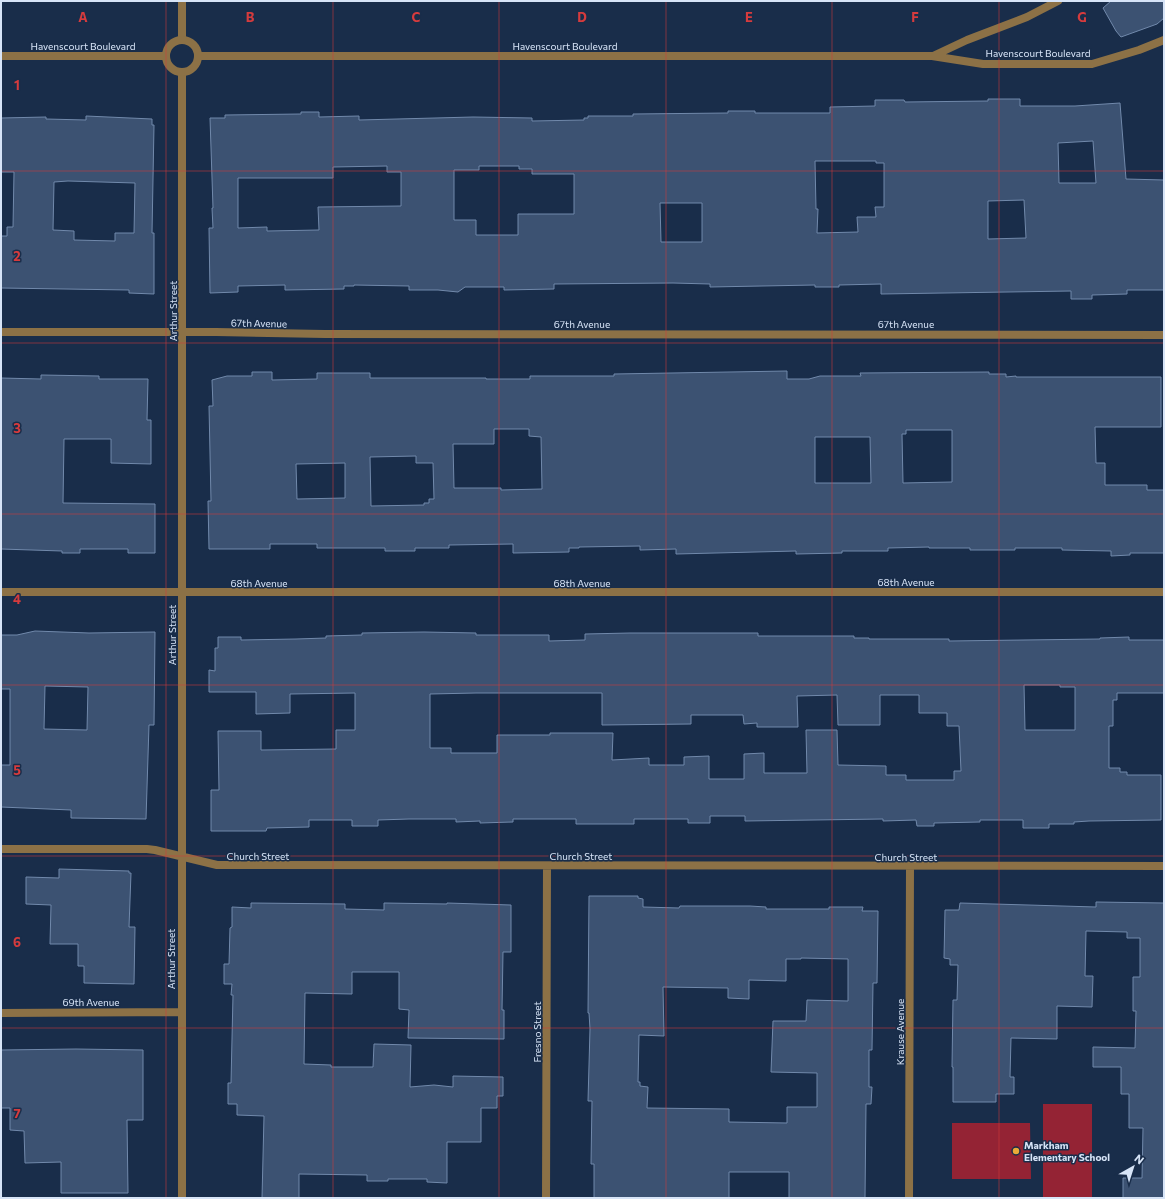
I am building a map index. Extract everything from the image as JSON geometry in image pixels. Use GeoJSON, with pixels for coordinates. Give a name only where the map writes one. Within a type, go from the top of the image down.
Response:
{"type":"FeatureCollection","features":[{"type":"Feature","properties":{"kind":"street"},"geometry":{"type":"LineString","coordinates":[[182,1],[182,39]]}},
{"type":"Feature","properties":{"kind":"street","name":"Havenscourt Boulevard"},"geometry":{"type":"LineString","coordinates":[[932,56],[967,40],[1026,18],[1058,1]]}},
{"type":"Feature","properties":{"kind":"street"},"geometry":{"type":"LineString","coordinates":[[182,39],[188,40],[194,44],[197,49],[198,56],[194,68],[182,72],[175,71],[170,67],[165,56],[166,49],[170,44],[175,40],[182,39]]}},
{"type":"Feature","properties":{"kind":"street","name":"Havenscourt Boulevard"},"geometry":{"type":"LineString","coordinates":[[198,56],[932,56],[983,64],[1092,64],[1140,50],[1164,40]]}},
{"type":"Feature","properties":{"kind":"street","name":"Havenscourt Boulevard"},"geometry":{"type":"LineString","coordinates":[[1,56],[165,56]]}},
{"type":"Feature","properties":{"kind":"street","name":"Arthur Street"},"geometry":{"type":"LineString","coordinates":[[182,72],[182,1198]]}},
{"type":"Feature","properties":{"kind":"street","name":"67th Avenue"},"geometry":{"type":"LineString","coordinates":[[1,332],[1164,335]]}},
{"type":"Feature","properties":{"kind":"street","name":"68th Avenue"},"geometry":{"type":"LineString","coordinates":[[1,592],[1164,592]]}},
{"type":"Feature","properties":{"kind":"street","name":"Church Street"},"geometry":{"type":"LineString","coordinates":[[1,849],[147,849],[217,865],[1164,866]]}},
{"type":"Feature","properties":{"kind":"street","name":"Fresno Street"},"geometry":{"type":"LineString","coordinates":[[546,1198],[547,866]]}},
{"type":"Feature","properties":{"kind":"street","name":"Krause Avenue"},"geometry":{"type":"LineString","coordinates":[[910,866],[910,1198]]}},
{"type":"Feature","properties":{"kind":"street","name":"69th Avenue"},"geometry":{"type":"LineString","coordinates":[[1,1013],[182,1012]]}},
{"type":"Feature","properties":{"kind":"shaded area"},"geometry":{"type":"Polygon","coordinates":[[[1043,1104],[1092,1104],[1092,1198],[1043,1198],[1043,1104]]]}},
{"type":"Feature","properties":{"kind":"shaded area"},"geometry":{"type":"Polygon","coordinates":[[[952,1123],[1030,1123],[1031,1179],[952,1179],[952,1123]]]}},
{"type":"Feature","properties":{"kind":"building"},"geometry":{"type":"Polygon","coordinates":[[[1111,1],[1164,1],[1164,18],[1157,24],[1121,37],[1103,8],[1111,1]]]}},
{"type":"Feature","properties":{"kind":"building"},"geometry":{"type":"Polygon","coordinates":[[[988,99],[1020,99],[1020,106],[1075,106],[1120,103],[1126,179],[1164,180],[1164,290],[1127,290],[1127,294],[1092,295],[1092,299],[1071,299],[1071,291],[881,294],[881,284],[839,285],[839,287],[815,287],[815,285],[710,287],[710,284],[673,283],[554,284],[554,289],[504,290],[504,287],[465,287],[458,292],[409,290],[409,286],[354,285],[344,286],[344,289],[285,290],[285,285],[238,286],[238,292],[210,293],[209,228],[213,228],[213,208],[210,118],[225,118],[225,115],[301,114],[301,112],[319,112],[319,117],[359,116],[359,120],[473,117],[532,118],[532,121],[584,120],[584,118],[588,118],[588,116],[728,113],[728,111],[755,111],[755,113],[830,113],[830,107],[875,106],[875,100],[904,100],[905,102],[988,101],[988,99]],[[1093,141],[1058,143],[1059,183],[1096,183],[1093,141]],[[815,161],[816,209],[818,209],[817,233],[858,232],[857,217],[876,217],[875,207],[884,207],[884,163],[876,163],[876,161],[815,161]],[[387,166],[333,167],[333,178],[238,178],[238,228],[267,227],[267,231],[319,230],[318,207],[401,206],[401,172],[387,172],[387,166]],[[479,166],[479,170],[454,170],[454,220],[476,220],[476,235],[518,235],[518,214],[574,214],[574,174],[532,174],[532,169],[519,169],[519,166],[479,166]],[[1024,200],[988,201],[988,239],[1026,238],[1024,200]],[[660,203],[661,242],[702,242],[702,203],[660,203]]]}},
{"type":"Feature","properties":{"kind":"building"},"geometry":{"type":"Polygon","coordinates":[[[86,116],[152,119],[152,125],[154,125],[152,233],[154,233],[154,294],[129,293],[129,290],[1,288],[1,236],[7,236],[7,227],[13,227],[14,172],[1,172],[1,118],[46,117],[46,119],[86,120],[86,116]],[[54,182],[53,230],[74,231],[74,240],[115,241],[115,233],[134,233],[135,183],[54,182]]]}},
{"type":"Feature","properties":{"kind":"building"},"geometry":{"type":"Polygon","coordinates":[[[787,371],[787,379],[809,379],[820,376],[861,376],[860,373],[989,372],[989,374],[1006,374],[1006,377],[1161,377],[1161,427],[1095,427],[1096,463],[1105,463],[1105,485],[1147,485],[1147,490],[1164,490],[1164,553],[1130,553],[1130,555],[1111,556],[1111,551],[1062,550],[1062,548],[970,550],[970,548],[929,547],[888,548],[888,551],[842,551],[842,553],[796,554],[796,551],[676,554],[676,549],[640,550],[640,546],[579,547],[569,548],[569,552],[513,553],[513,544],[449,545],[449,548],[415,548],[415,551],[385,551],[385,548],[317,548],[317,544],[270,544],[270,549],[209,549],[208,501],[211,501],[209,406],[213,406],[212,380],[227,376],[252,376],[252,372],[272,372],[272,380],[317,379],[317,373],[370,373],[370,378],[486,379],[530,379],[530,376],[614,376],[614,374],[787,371]],[[494,429],[494,444],[453,444],[454,488],[501,488],[501,490],[542,489],[541,437],[529,436],[529,429],[494,429]],[[906,430],[906,434],[902,434],[903,483],[952,482],[952,430],[906,430]],[[815,437],[815,483],[871,483],[870,437],[815,437]],[[416,456],[370,457],[371,506],[424,505],[424,503],[429,503],[429,499],[434,499],[433,463],[416,463],[416,456]],[[345,463],[296,464],[297,499],[345,498],[345,463]]]}},
{"type":"Feature","properties":{"kind":"building"},"geometry":{"type":"Polygon","coordinates":[[[41,375],[99,376],[99,379],[148,379],[147,420],[151,420],[151,464],[111,463],[111,439],[64,439],[63,503],[155,504],[155,553],[128,553],[128,549],[80,549],[80,553],[62,553],[62,551],[1,549],[1,378],[41,379],[41,375]]]}},
{"type":"Feature","properties":{"kind":"building"},"geometry":{"type":"Polygon","coordinates":[[[35,631],[89,633],[155,632],[154,725],[149,725],[146,819],[71,818],[71,810],[1,807],[1,765],[10,765],[10,689],[1,689],[1,635],[17,635],[35,631]],[[45,686],[44,729],[87,730],[88,687],[45,686]]]}},
{"type":"Feature","properties":{"kind":"building"},"geometry":{"type":"Polygon","coordinates":[[[424,632],[476,633],[476,635],[549,635],[549,641],[585,640],[585,634],[630,633],[758,633],[758,636],[854,636],[854,638],[869,639],[949,639],[949,641],[1100,639],[1129,637],[1129,640],[1164,640],[1164,693],[1117,693],[1117,700],[1113,700],[1113,726],[1109,726],[1109,768],[1120,768],[1120,772],[1127,772],[1127,775],[1161,775],[1161,820],[1089,821],[1074,822],[1074,824],[1049,824],[1049,828],[1023,828],[1023,820],[980,820],[980,822],[934,823],[934,826],[917,826],[916,820],[745,821],[745,816],[710,816],[710,823],[688,823],[688,819],[634,819],[634,824],[576,824],[576,819],[513,819],[513,822],[480,823],[480,821],[456,822],[456,819],[409,819],[378,820],[378,826],[352,826],[352,820],[309,820],[309,827],[267,828],[266,831],[211,831],[211,790],[219,790],[218,731],[261,731],[261,750],[336,749],[336,730],[355,730],[355,693],[290,694],[290,713],[256,714],[256,692],[209,692],[209,670],[215,671],[215,648],[218,648],[218,637],[241,637],[241,640],[296,639],[362,635],[362,633],[424,632]],[[1024,685],[1025,730],[1075,730],[1075,687],[1060,687],[1060,685],[1024,685]],[[602,693],[430,694],[430,748],[451,748],[451,753],[497,753],[497,735],[613,733],[612,760],[649,758],[649,765],[684,765],[684,757],[709,756],[709,779],[744,779],[744,754],[764,753],[764,773],[807,773],[806,730],[837,730],[838,765],[886,766],[886,775],[906,775],[906,780],[954,780],[954,771],[961,771],[959,726],[947,726],[947,713],[919,713],[919,695],[880,695],[880,725],[838,725],[837,695],[797,696],[798,727],[757,727],[757,723],[744,724],[743,715],[691,715],[691,724],[602,725],[602,693]]]}},
{"type":"Feature","properties":{"kind":"building"},"geometry":{"type":"Polygon","coordinates":[[[59,869],[129,871],[129,873],[131,873],[129,927],[135,927],[134,984],[84,983],[84,966],[78,966],[78,944],[50,944],[51,905],[26,904],[26,877],[59,878],[59,869]]]}},
{"type":"Feature","properties":{"kind":"building"},"geometry":{"type":"Polygon","coordinates":[[[589,896],[638,896],[638,898],[643,899],[643,907],[679,908],[680,906],[750,906],[766,907],[766,909],[829,909],[829,907],[863,907],[862,911],[878,911],[877,983],[873,983],[872,1050],[869,1050],[869,1087],[872,1087],[871,1104],[866,1104],[865,1198],[789,1198],[789,1172],[729,1172],[729,1198],[594,1198],[594,1164],[591,1164],[592,1101],[588,1101],[590,1029],[588,1013],[589,896]],[[786,959],[786,981],[749,980],[749,999],[728,998],[728,988],[663,987],[664,1036],[639,1035],[638,1082],[640,1082],[640,1086],[648,1087],[647,1108],[729,1109],[729,1122],[787,1123],[787,1107],[817,1107],[817,1073],[771,1072],[773,1021],[806,1021],[807,1000],[848,1001],[848,959],[786,959]]]}},
{"type":"Feature","properties":{"kind":"building"},"geometry":{"type":"Polygon","coordinates":[[[1096,902],[1164,903],[1164,1198],[1123,1198],[1123,1178],[1142,1178],[1143,1128],[1129,1128],[1129,1094],[1121,1094],[1121,1067],[1093,1067],[1093,1047],[1135,1048],[1136,1011],[1133,1011],[1133,977],[1140,977],[1140,938],[1127,938],[1127,932],[1086,931],[1085,976],[1093,976],[1092,1007],[1057,1006],[1057,1039],[1011,1038],[1010,1077],[1014,1077],[1014,1094],[996,1094],[996,1102],[953,1102],[953,1000],[957,1000],[958,965],[950,965],[950,959],[944,958],[945,910],[959,910],[960,903],[1096,907],[1096,902]]]}},
{"type":"Feature","properties":{"kind":"building"},"geometry":{"type":"Polygon","coordinates":[[[251,903],[345,904],[345,909],[384,910],[384,903],[511,905],[511,952],[503,952],[502,1010],[504,1010],[504,1039],[408,1038],[409,1010],[399,1009],[399,972],[352,972],[352,994],[305,993],[304,1064],[331,1065],[331,1067],[373,1067],[374,1044],[411,1045],[410,1087],[434,1085],[453,1087],[453,1076],[503,1077],[503,1096],[497,1096],[497,1108],[481,1108],[481,1142],[447,1142],[447,1183],[427,1182],[427,1179],[388,1179],[388,1181],[367,1181],[367,1175],[299,1174],[299,1198],[262,1198],[264,1116],[237,1115],[237,1104],[228,1104],[228,1083],[231,1083],[233,995],[231,995],[232,984],[224,984],[224,964],[229,964],[232,907],[251,908],[251,903]]]}},
{"type":"Feature","properties":{"kind":"building"},"geometry":{"type":"Polygon","coordinates":[[[1,1050],[143,1050],[143,1120],[127,1120],[128,1193],[61,1193],[61,1162],[25,1163],[24,1131],[10,1130],[10,1108],[1,1108],[1,1050]]]}},
{"type":"Feature","properties":{"kind":"place","name":"Markham Elementary School"},"geometry":{"type":"Point","coordinates":[1016,1151]}}]}
